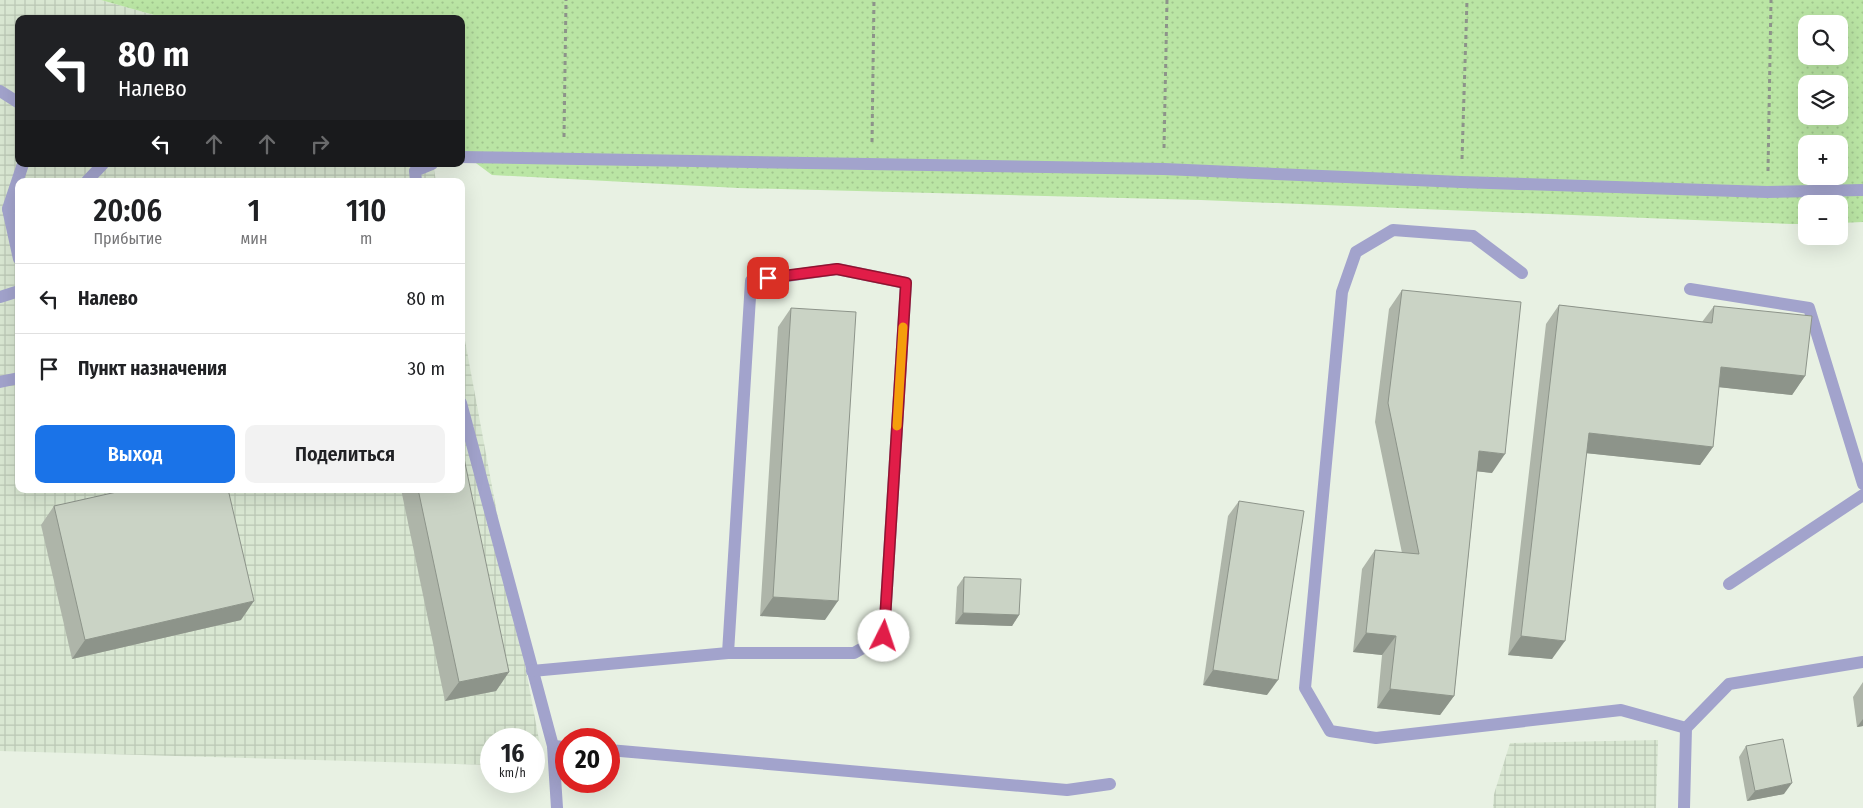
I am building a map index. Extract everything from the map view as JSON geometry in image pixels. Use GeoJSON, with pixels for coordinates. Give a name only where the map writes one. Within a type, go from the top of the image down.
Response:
{"type":"FeatureCollection","features":[{"type":"Feature","properties":{"kind":"street"},"geometry":{"type":"LineString","coordinates":[[0,91],[15,100]]}},
{"type":"Feature","properties":{"kind":"street"},"geometry":{"type":"LineString","coordinates":[[465,158],[1164,169],[1461,182],[1768,192],[1863,190]]}},
{"type":"Feature","properties":{"kind":"street"},"geometry":{"type":"LineString","coordinates":[[90,178],[100,167]]}},
{"type":"Feature","properties":{"kind":"street"},"geometry":{"type":"LineString","coordinates":[[413,172],[425,167]]}},
{"type":"Feature","properties":{"kind":"street"},"geometry":{"type":"LineString","coordinates":[[13,207],[15,224]]}},
{"type":"Feature","properties":{"kind":"street"},"geometry":{"type":"LineString","coordinates":[[1522,273],[1473,236],[1394,230],[1356,252],[1342,292],[1305,688],[1330,731],[1376,738],[1620,710],[1686,728]]}},
{"type":"Feature","properties":{"kind":"street"},"geometry":{"type":"LineString","coordinates":[[532,671],[728,653],[854,653],[884,636],[906,283],[837,269],[751,281],[728,653]]}},
{"type":"Feature","properties":{"kind":"street"},"geometry":{"type":"LineString","coordinates":[[1690,289],[1809,308],[1863,484]]}},
{"type":"Feature","properties":{"kind":"street"},"geometry":{"type":"LineString","coordinates":[[0,297],[15,292]]}},
{"type":"Feature","properties":{"kind":"street"},"geometry":{"type":"LineString","coordinates":[[0,382],[15,379]]}},
{"type":"Feature","properties":{"kind":"street"},"geometry":{"type":"LineString","coordinates":[[465,418],[553,746],[557,808]]}},
{"type":"Feature","properties":{"kind":"street"},"geometry":{"type":"LineString","coordinates":[[1729,584],[1863,495]]}},
{"type":"Feature","properties":{"kind":"street"},"geometry":{"type":"LineString","coordinates":[[1684,808],[1686,728],[1729,684],[1863,662]]}},
{"type":"Feature","properties":{"kind":"street"},"geometry":{"type":"LineString","coordinates":[[620,751],[1067,790],[1110,784]]}},
{"type":"Feature","properties":{"kind":"path"},"geometry":{"type":"LineString","coordinates":[[564,160],[566,0]]}},
{"type":"Feature","properties":{"kind":"path"},"geometry":{"type":"LineString","coordinates":[[872,165],[874,0]]}},
{"type":"Feature","properties":{"kind":"path"},"geometry":{"type":"LineString","coordinates":[[1164,169],[1166,0]]}},
{"type":"Feature","properties":{"kind":"path"},"geometry":{"type":"LineString","coordinates":[[1461,182],[1467,0]]}},
{"type":"Feature","properties":{"kind":"path"},"geometry":{"type":"LineString","coordinates":[[1768,192],[1771,0]]}},
{"type":"Feature","properties":{"kind":"shaded area"},"geometry":{"type":"Polygon","coordinates":[[[0,0],[101,0],[154,15],[15,15],[15,167],[434,167],[435,178],[15,178],[15,493],[465,493],[465,341],[537,728],[480,728],[480,765],[0,751],[0,0]]]}},
{"type":"Feature","properties":{"kind":"shaded area"},"geometry":{"type":"Polygon","coordinates":[[[1658,740],[1656,808],[1493,808],[1494,794],[1510,743],[1658,740]]]}},
{"type":"Feature","properties":{"kind":"green space"},"geometry":{"type":"Polygon","coordinates":[[[101,0],[1863,0],[1863,222],[1848,223],[1848,195],[1798,195],[1798,224],[1792,224],[1201,200],[738,188],[492,175],[465,155],[465,15],[154,15],[101,0]]]}},
{"type":"Feature","properties":{"kind":"building"},"geometry":{"type":"Polygon","coordinates":[[[1402,290],[1521,302],[1505,454],[1479,451],[1454,696],[1390,689],[1396,636],[1366,633],[1375,550],[1419,554],[1388,403],[1402,290]]]}},
{"type":"Feature","properties":{"kind":"building"},"geometry":{"type":"Polygon","coordinates":[[[1559,305],[1712,323],[1714,306],[1812,316],[1805,376],[1721,367],[1713,447],[1589,433],[1565,641],[1521,636],[1559,305]]]}},
{"type":"Feature","properties":{"kind":"building"},"geometry":{"type":"Polygon","coordinates":[[[791,308],[856,312],[838,601],[773,597],[791,308]]]}},
{"type":"Feature","properties":{"kind":"building"},"geometry":{"type":"Polygon","coordinates":[[[465,463],[509,672],[459,682],[419,493],[465,493],[465,463]]]}},
{"type":"Feature","properties":{"kind":"building"},"geometry":{"type":"Polygon","coordinates":[[[112,493],[229,493],[254,601],[85,640],[54,506],[112,493]]]}},
{"type":"Feature","properties":{"kind":"building"},"geometry":{"type":"Polygon","coordinates":[[[1239,501],[1304,511],[1278,680],[1213,670],[1239,501]]]}},
{"type":"Feature","properties":{"kind":"building"},"geometry":{"type":"Polygon","coordinates":[[[964,577],[1021,579],[1019,615],[963,613],[964,577]]]}},
{"type":"Feature","properties":{"kind":"building"},"geometry":{"type":"Polygon","coordinates":[[[1783,739],[1792,783],[1755,791],[1746,746],[1783,739]]]}},
{"type":"Feature","properties":{"kind":"slow traffic"},"geometry":{"type":"LineString","coordinates":[[897,426],[903,327]]}},
{"type":"Feature","properties":{"kind":"route"},"geometry":{"type":"LineString","coordinates":[[768,278],[837,269],[906,283],[884,636]]}}]}
